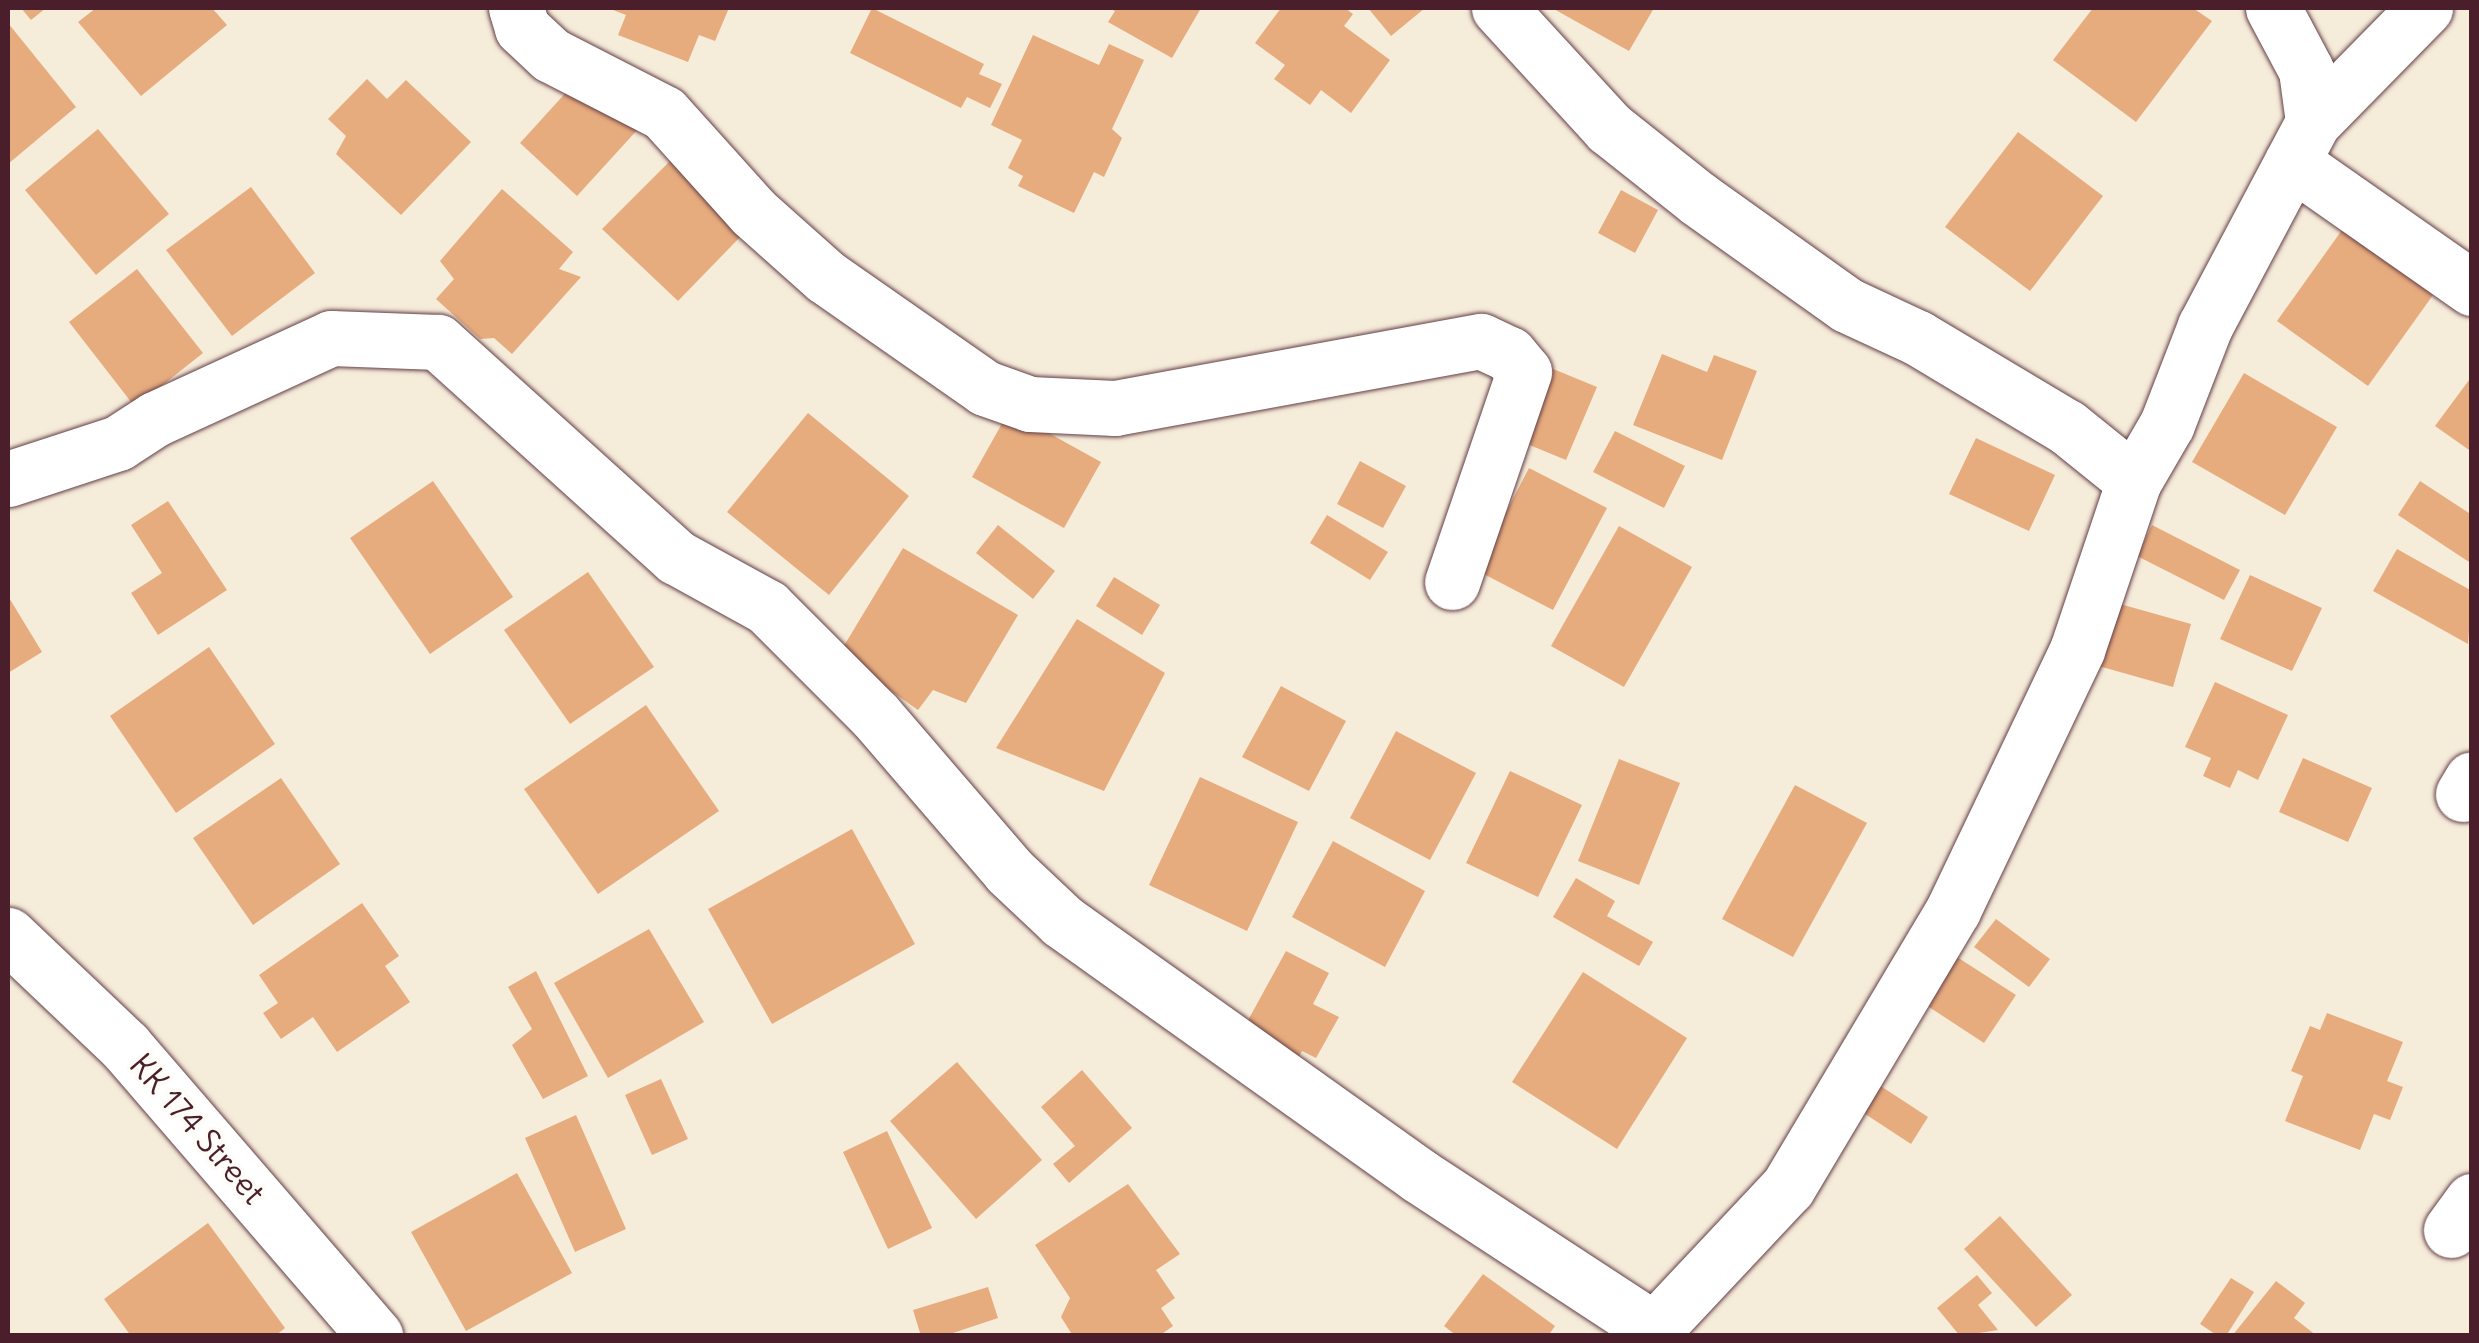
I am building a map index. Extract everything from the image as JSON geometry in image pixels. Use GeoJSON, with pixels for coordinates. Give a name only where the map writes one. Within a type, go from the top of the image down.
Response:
{"type":"FeatureCollection","features":[{"type":"Feature","properties":{"kind":"street"},"geometry":{"type":"LineString","coordinates":[[516,8],[522,28],[551,55],[664,113],[753,212],[826,277],[1000,394],[1030,404],[1115,408],[1481,341],[1509,354],[1524,372],[1452,582]]}},
{"type":"Feature","properties":{"kind":"street"},"geometry":{"type":"LineString","coordinates":[[1499,8],[1609,128],[1697,198],[1847,306],[1918,338],[2066,426],[2134,482]]}},
{"type":"Feature","properties":{"kind":"street"},"geometry":{"type":"LineString","coordinates":[[2274,8],[2306,70],[2302,142]]}},
{"type":"Feature","properties":{"kind":"street"},"geometry":{"type":"LineString","coordinates":[[8,479],[118,443],[155,419],[332,338],[438,342],[676,557],[766,608],[875,714],[1010,871],[1062,921],[1418,1175],[1650,1332],[1788,1187],[1953,910],[2077,650],[2134,482],[2168,424],[2205,326],[2302,142],[2425,8]]}},
{"type":"Feature","properties":{"kind":"street"},"geometry":{"type":"LineString","coordinates":[[2302,142],[2472,288]]}},
{"type":"Feature","properties":{"kind":"street","name":"KK 174 Street"},"geometry":{"type":"LineString","coordinates":[[8,935],[126,1046],[375,1336]]}},
{"type":"Feature","properties":{"kind":"building"},"geometry":{"type":"Polygon","coordinates":[[[21,8],[46,8],[31,20],[21,8]]]}},
{"type":"Feature","properties":{"kind":"building"},"geometry":{"type":"Polygon","coordinates":[[[96,8],[212,8],[227,25],[141,96],[78,22],[96,8]]]}},
{"type":"Feature","properties":{"kind":"building"},"geometry":{"type":"Polygon","coordinates":[[[608,8],[729,8],[715,41],[699,35],[688,62],[618,35],[626,15],[608,8]]]}},
{"type":"Feature","properties":{"kind":"building"},"geometry":{"type":"Polygon","coordinates":[[[872,8],[984,64],[979,74],[1002,84],[990,108],[967,97],[961,108],[850,53],[872,8]]]}},
{"type":"Feature","properties":{"kind":"building"},"geometry":{"type":"Polygon","coordinates":[[[1109,8],[1201,8],[1172,58],[1108,22],[1115,11],[1109,8]]]}},
{"type":"Feature","properties":{"kind":"building"},"geometry":{"type":"Polygon","coordinates":[[[1281,8],[1345,8],[1353,14],[1344,26],[1390,60],[1351,113],[1321,90],[1310,105],[1274,79],[1285,65],[1255,43],[1281,8]]]}},
{"type":"Feature","properties":{"kind":"building"},"geometry":{"type":"Polygon","coordinates":[[[1368,8],[1425,8],[1391,36],[1368,8]]]}},
{"type":"Feature","properties":{"kind":"building"},"geometry":{"type":"Polygon","coordinates":[[[1552,8],[1654,8],[1629,51],[1552,8]]]}},
{"type":"Feature","properties":{"kind":"building"},"geometry":{"type":"Polygon","coordinates":[[[2093,8],[2193,8],[2212,21],[2136,122],[2053,60],[2093,8]]]}},
{"type":"Feature","properties":{"kind":"building"},"geometry":{"type":"Polygon","coordinates":[[[8,23],[76,107],[8,164],[8,23]]]}},
{"type":"Feature","properties":{"kind":"building"},"geometry":{"type":"Polygon","coordinates":[[[1033,35],[1099,65],[1109,44],[1144,60],[1112,129],[1122,138],[1104,177],[1094,172],[1074,213],[1018,186],[1023,176],[1008,168],[1022,140],[991,125],[1033,35]]]}},
{"type":"Feature","properties":{"kind":"building"},"geometry":{"type":"Polygon","coordinates":[[[581,76],[639,128],[577,196],[520,143],[581,76]]]}},
{"type":"Feature","properties":{"kind":"building"},"geometry":{"type":"Polygon","coordinates":[[[367,79],[387,99],[406,80],[471,142],[401,215],[336,154],[346,136],[328,119],[367,79]]]}},
{"type":"Feature","properties":{"kind":"building"},"geometry":{"type":"Polygon","coordinates":[[[98,129],[169,214],[96,275],[25,190],[98,129]]]}},
{"type":"Feature","properties":{"kind":"building"},"geometry":{"type":"Polygon","coordinates":[[[2018,132],[2103,196],[2030,291],[1945,227],[2018,132]]]}},
{"type":"Feature","properties":{"kind":"building"},"geometry":{"type":"Polygon","coordinates":[[[670,161],[744,233],[678,301],[602,229],[670,161]]]}},
{"type":"Feature","properties":{"kind":"building"},"geometry":{"type":"Polygon","coordinates":[[[251,187],[315,273],[232,336],[166,250],[251,187]]]}},
{"type":"Feature","properties":{"kind":"building"},"geometry":{"type":"Polygon","coordinates":[[[502,189],[573,252],[559,269],[581,277],[512,354],[494,338],[480,339],[436,299],[454,279],[440,261],[502,189]]]}},
{"type":"Feature","properties":{"kind":"building"},"geometry":{"type":"Polygon","coordinates":[[[1621,190],[1658,210],[1635,253],[1598,233],[1621,190]]]}},
{"type":"Feature","properties":{"kind":"building"},"geometry":{"type":"Polygon","coordinates":[[[2347,223],[2438,288],[2368,386],[2277,321],[2347,223]]]}},
{"type":"Feature","properties":{"kind":"building"},"geometry":{"type":"Polygon","coordinates":[[[137,269],[203,353],[135,407],[69,322],[137,269]]]}},
{"type":"Feature","properties":{"kind":"building"},"geometry":{"type":"Polygon","coordinates":[[[1662,354],[1707,372],[1714,355],[1757,371],[1722,460],[1633,425],[1662,354]]]}},
{"type":"Feature","properties":{"kind":"building"},"geometry":{"type":"Polygon","coordinates":[[[1546,366],[1597,387],[1566,460],[1515,439],[1546,366]]]}},
{"type":"Feature","properties":{"kind":"building"},"geometry":{"type":"Polygon","coordinates":[[[2244,373],[2337,427],[2285,515],[2192,462],[2244,373]]]}},
{"type":"Feature","properties":{"kind":"building"},"geometry":{"type":"Polygon","coordinates":[[[2472,376],[2472,452],[2435,426],[2472,376]]]}},
{"type":"Feature","properties":{"kind":"building"},"geometry":{"type":"Polygon","coordinates":[[[1009,411],[1101,462],[1064,528],[972,477],[1009,411]]]}},
{"type":"Feature","properties":{"kind":"building"},"geometry":{"type":"Polygon","coordinates":[[[808,413],[909,496],[829,595],[727,512],[808,413]]]}},
{"type":"Feature","properties":{"kind":"building"},"geometry":{"type":"Polygon","coordinates":[[[1615,431],[1685,466],[1664,508],[1593,472],[1615,431]]]}},
{"type":"Feature","properties":{"kind":"building"},"geometry":{"type":"Polygon","coordinates":[[[1976,438],[2055,475],[2029,531],[1949,494],[1976,438]]]}},
{"type":"Feature","properties":{"kind":"building"},"geometry":{"type":"Polygon","coordinates":[[[1360,461],[1406,486],[1383,528],[1337,504],[1360,461]]]}},
{"type":"Feature","properties":{"kind":"building"},"geometry":{"type":"Polygon","coordinates":[[[1529,468],[1607,508],[1553,610],[1476,570],[1529,468]]]}},
{"type":"Feature","properties":{"kind":"building"},"geometry":{"type":"Polygon","coordinates":[[[433,481],[513,597],[430,654],[350,538],[433,481]]]}},
{"type":"Feature","properties":{"kind":"building"},"geometry":{"type":"Polygon","coordinates":[[[2420,481],[2472,515],[2472,564],[2398,515],[2420,481]]]}},
{"type":"Feature","properties":{"kind":"building"},"geometry":{"type":"Polygon","coordinates":[[[168,501],[227,590],[158,635],[131,593],[162,573],[131,525],[168,501]]]}},
{"type":"Feature","properties":{"kind":"building"},"geometry":{"type":"Polygon","coordinates":[[[1327,515],[1388,552],[1370,580],[1310,543],[1327,515]]]}},
{"type":"Feature","properties":{"kind":"building"},"geometry":{"type":"Polygon","coordinates":[[[998,525],[1055,571],[1033,599],[976,553],[998,525]]]}},
{"type":"Feature","properties":{"kind":"building"},"geometry":{"type":"Polygon","coordinates":[[[2152,525],[2240,570],[2224,600],[2137,556],[2152,525]]]}},
{"type":"Feature","properties":{"kind":"building"},"geometry":{"type":"Polygon","coordinates":[[[1619,526],[1692,567],[1624,687],[1551,646],[1619,526]]]}},
{"type":"Feature","properties":{"kind":"building"},"geometry":{"type":"Polygon","coordinates":[[[903,548],[1018,615],[966,703],[933,690],[918,710],[839,654],[903,548]]]}},
{"type":"Feature","properties":{"kind":"building"},"geometry":{"type":"Polygon","coordinates":[[[2397,549],[2472,591],[2468,644],[2373,591],[2397,549]]]}},
{"type":"Feature","properties":{"kind":"building"},"geometry":{"type":"Polygon","coordinates":[[[588,572],[654,667],[570,724],[504,630],[588,572]]]}},
{"type":"Feature","properties":{"kind":"building"},"geometry":{"type":"Polygon","coordinates":[[[2250,575],[2322,608],[2292,671],[2220,639],[2250,575]]]}},
{"type":"Feature","properties":{"kind":"building"},"geometry":{"type":"Polygon","coordinates":[[[1114,577],[1160,605],[1142,635],[1096,606],[1114,577]]]}},
{"type":"Feature","properties":{"kind":"building"},"geometry":{"type":"Polygon","coordinates":[[[8,596],[42,652],[8,673],[8,596]]]}},
{"type":"Feature","properties":{"kind":"building"},"geometry":{"type":"Polygon","coordinates":[[[2113,602],[2191,624],[2173,687],[2095,665],[2113,602]]]}},
{"type":"Feature","properties":{"kind":"building"},"geometry":{"type":"Polygon","coordinates":[[[1077,619],[1165,673],[1104,791],[996,748],[1077,619]]]}},
{"type":"Feature","properties":{"kind":"building"},"geometry":{"type":"Polygon","coordinates":[[[209,647],[275,744],[176,813],[110,716],[209,647]]]}},
{"type":"Feature","properties":{"kind":"building"},"geometry":{"type":"Polygon","coordinates":[[[2215,682],[2288,715],[2258,780],[2238,770],[2230,788],[2203,776],[2211,758],[2185,747],[2215,682]]]}},
{"type":"Feature","properties":{"kind":"building"},"geometry":{"type":"Polygon","coordinates":[[[1281,686],[1346,721],[1309,791],[1242,757],[1281,686]]]}},
{"type":"Feature","properties":{"kind":"building"},"geometry":{"type":"Polygon","coordinates":[[[646,705],[719,811],[598,894],[524,789],[646,705]]]}},
{"type":"Feature","properties":{"kind":"building"},"geometry":{"type":"Polygon","coordinates":[[[1396,731],[1476,773],[1430,860],[1350,818],[1396,731]]]}},
{"type":"Feature","properties":{"kind":"building"},"geometry":{"type":"Polygon","coordinates":[[[2303,758],[2372,788],[2348,842],[2279,812],[2303,758]]]}},
{"type":"Feature","properties":{"kind":"building"},"geometry":{"type":"Polygon","coordinates":[[[1619,759],[1680,783],[1639,885],[1578,861],[1619,759]]]}},
{"type":"Feature","properties":{"kind":"building"},"geometry":{"type":"Polygon","coordinates":[[[1510,771],[1582,805],[1538,897],[1466,863],[1510,771]]]}},
{"type":"Feature","properties":{"kind":"building"},"geometry":{"type":"Polygon","coordinates":[[[1200,777],[1298,822],[1247,931],[1149,885],[1200,777]]]}},
{"type":"Feature","properties":{"kind":"building"},"geometry":{"type":"Polygon","coordinates":[[[281,778],[340,864],[253,925],[193,838],[281,778]]]}},
{"type":"Feature","properties":{"kind":"building"},"geometry":{"type":"Polygon","coordinates":[[[1795,785],[1867,823],[1793,957],[1722,919],[1795,785]]]}},
{"type":"Feature","properties":{"kind":"building"},"geometry":{"type":"Polygon","coordinates":[[[852,829],[915,944],[772,1024],[708,909],[852,829]]]}},
{"type":"Feature","properties":{"kind":"building"},"geometry":{"type":"Polygon","coordinates":[[[1333,841],[1425,891],[1385,967],[1292,917],[1333,841]]]}},
{"type":"Feature","properties":{"kind":"building"},"geometry":{"type":"Polygon","coordinates":[[[1576,878],[1615,901],[1607,916],[1653,942],[1639,966],[1553,917],[1576,878]]]}},
{"type":"Feature","properties":{"kind":"building"},"geometry":{"type":"Polygon","coordinates":[[[362,903],[399,956],[385,966],[410,1002],[337,1052],[313,1017],[281,1039],[263,1013],[278,1003],[259,975],[362,903]]]}},
{"type":"Feature","properties":{"kind":"building"},"geometry":{"type":"Polygon","coordinates":[[[1996,919],[2050,959],[2029,987],[1974,947],[1996,919]]]}},
{"type":"Feature","properties":{"kind":"building"},"geometry":{"type":"Polygon","coordinates":[[[649,929],[704,1022],[608,1078],[554,983],[649,929]]]}},
{"type":"Feature","properties":{"kind":"building"},"geometry":{"type":"Polygon","coordinates":[[[1286,951],[1329,973],[1313,1004],[1339,1017],[1316,1058],[1302,1051],[1289,1074],[1235,1044],[1286,951]]]}},
{"type":"Feature","properties":{"kind":"building"},"geometry":{"type":"Polygon","coordinates":[[[1957,957],[2016,995],[1984,1043],[1926,1005],[1957,957]]]}},
{"type":"Feature","properties":{"kind":"building"},"geometry":{"type":"Polygon","coordinates":[[[536,971],[588,1076],[543,1099],[512,1045],[532,1029],[508,987],[536,971]]]}},
{"type":"Feature","properties":{"kind":"building"},"geometry":{"type":"Polygon","coordinates":[[[1583,972],[1687,1038],[1617,1149],[1512,1082],[1583,972]]]}},
{"type":"Feature","properties":{"kind":"building"},"geometry":{"type":"Polygon","coordinates":[[[2327,1013],[2403,1042],[2387,1081],[2403,1087],[2390,1120],[2374,1114],[2360,1150],[2285,1121],[2303,1076],[2291,1071],[2310,1026],[2320,1030],[2327,1013]]]}},
{"type":"Feature","properties":{"kind":"building"},"geometry":{"type":"Polygon","coordinates":[[[957,1062],[1042,1160],[976,1219],[890,1121],[957,1062]]]}},
{"type":"Feature","properties":{"kind":"building"},"geometry":{"type":"Polygon","coordinates":[[[1082,1070],[1132,1128],[1069,1183],[1053,1164],[1075,1146],[1041,1107],[1082,1070]]]}},
{"type":"Feature","properties":{"kind":"building"},"geometry":{"type":"Polygon","coordinates":[[[661,1079],[688,1139],[652,1155],[625,1095],[661,1079]]]}},
{"type":"Feature","properties":{"kind":"building"},"geometry":{"type":"Polygon","coordinates":[[[1873,1081],[1928,1117],[1911,1144],[1856,1108],[1873,1081]]]}},
{"type":"Feature","properties":{"kind":"building"},"geometry":{"type":"Polygon","coordinates":[[[576,1115],[626,1229],[575,1252],[525,1138],[576,1115]]]}},
{"type":"Feature","properties":{"kind":"building"},"geometry":{"type":"Polygon","coordinates":[[[887,1131],[932,1228],[888,1249],[843,1152],[887,1131]]]}},
{"type":"Feature","properties":{"kind":"building"},"geometry":{"type":"Polygon","coordinates":[[[517,1173],[572,1273],[466,1331],[411,1232],[517,1173]]]}},
{"type":"Feature","properties":{"kind":"building"},"geometry":{"type":"Polygon","coordinates":[[[1128,1184],[1180,1254],[1156,1270],[1175,1298],[1161,1308],[1173,1326],[1159,1336],[1073,1336],[1061,1317],[1070,1298],[1035,1245],[1128,1184]]]}},
{"type":"Feature","properties":{"kind":"building"},"geometry":{"type":"Polygon","coordinates":[[[2000,1216],[2072,1295],[2036,1327],[1964,1249],[2000,1216]]]}},
{"type":"Feature","properties":{"kind":"building"},"geometry":{"type":"Polygon","coordinates":[[[208,1223],[285,1328],[275,1336],[131,1336],[104,1299],[208,1223]]]}},
{"type":"Feature","properties":{"kind":"building"},"geometry":{"type":"Polygon","coordinates":[[[1483,1274],[1555,1326],[1548,1336],[1457,1336],[1444,1326],[1483,1274]]]}},
{"type":"Feature","properties":{"kind":"building"},"geometry":{"type":"Polygon","coordinates":[[[1977,1275],[1992,1293],[1978,1305],[1998,1330],[1960,1336],[1937,1308],[1977,1275]]]}},
{"type":"Feature","properties":{"kind":"building"},"geometry":{"type":"Polygon","coordinates":[[[2231,1278],[2254,1292],[2226,1336],[2218,1336],[2200,1324],[2231,1278]]]}},
{"type":"Feature","properties":{"kind":"building"},"geometry":{"type":"Polygon","coordinates":[[[2276,1281],[2305,1303],[2294,1318],[2317,1336],[2232,1336],[2276,1281]]]}},
{"type":"Feature","properties":{"kind":"building"},"geometry":{"type":"Polygon","coordinates":[[[988,1287],[998,1318],[944,1336],[921,1336],[913,1310],[988,1287]]]}}]}
